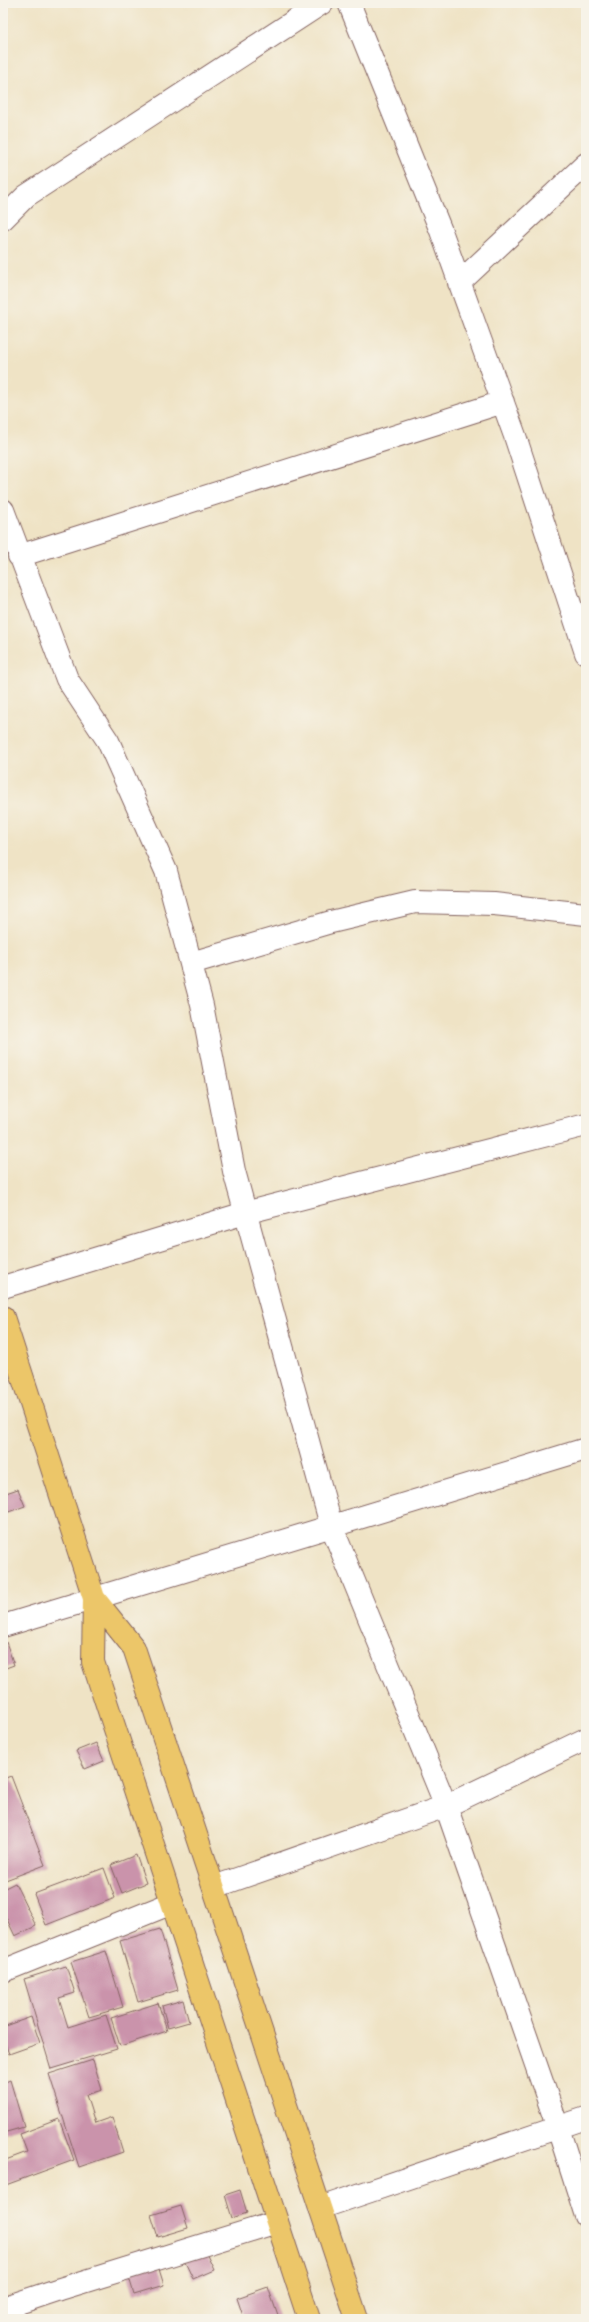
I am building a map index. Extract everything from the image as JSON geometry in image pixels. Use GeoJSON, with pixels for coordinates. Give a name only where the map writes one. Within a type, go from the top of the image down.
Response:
{"type":"FeatureCollection","features":[{"type":"Feature","properties":{"kind":"main road"},"geometry":{"type":"LineString","coordinates":[[3,1317],[94,1598],[93,1662],[309,2319]]}},
{"type":"Feature","properties":{"kind":"main road"},"geometry":{"type":"LineString","coordinates":[[94,1598],[134,1648],[357,2319]]}},
{"type":"Feature","properties":{"kind":"street"},"geometry":{"type":"LineString","coordinates":[[3,219],[26,196],[322,3]]}},
{"type":"Feature","properties":{"kind":"street"},"geometry":{"type":"LineString","coordinates":[[349,3],[441,231],[460,283],[503,402],[586,653]]}},
{"type":"Feature","properties":{"kind":"street"},"geometry":{"type":"LineString","coordinates":[[460,283],[586,164]]}},
{"type":"Feature","properties":{"kind":"street"},"geometry":{"type":"LineString","coordinates":[[19,556],[503,402]]}},
{"type":"Feature","properties":{"kind":"street"},"geometry":{"type":"LineString","coordinates":[[3,510],[19,556],[67,679],[108,741],[166,871],[202,1005],[234,1171],[331,1525],[446,1806],[558,2128],[586,2216]]}},
{"type":"Feature","properties":{"kind":"street"},"geometry":{"type":"LineString","coordinates":[[191,963],[331,922],[415,902],[494,904],[586,914]]}},
{"type":"Feature","properties":{"kind":"street"},"geometry":{"type":"LineString","coordinates":[[3,1287],[245,1213],[586,1125]]}},
{"type":"Feature","properties":{"kind":"street"},"geometry":{"type":"LineString","coordinates":[[3,1626],[331,1525],[586,1449]]}},
{"type":"Feature","properties":{"kind":"street"},"geometry":{"type":"LineString","coordinates":[[214,1887],[446,1806],[586,1739]]}},
{"type":"Feature","properties":{"kind":"street"},"geometry":{"type":"LineString","coordinates":[[3,1971],[172,1903]]}},
{"type":"Feature","properties":{"kind":"street"},"geometry":{"type":"LineString","coordinates":[[320,2208],[586,2118]]}},
{"type":"Feature","properties":{"kind":"street"},"geometry":{"type":"LineString","coordinates":[[3,2308],[277,2222]]}},
{"type":"Feature","properties":{"kind":"building"},"geometry":{"type":"Polygon","coordinates":[[[18,1489],[25,1506],[3,1514],[3,1494],[18,1489]]]}},
{"type":"Feature","properties":{"kind":"building"},"geometry":{"type":"Polygon","coordinates":[[[6,1642],[14,1665],[3,1669],[3,1643],[6,1642]]]}},
{"type":"Feature","properties":{"kind":"building"},"geometry":{"type":"Polygon","coordinates":[[[96,1743],[104,1761],[85,1769],[76,1751],[96,1743]]]}},
{"type":"Feature","properties":{"kind":"building"},"geometry":{"type":"Polygon","coordinates":[[[11,1776],[45,1865],[3,1881],[3,1779],[11,1776]]]}},
{"type":"Feature","properties":{"kind":"building"},"geometry":{"type":"Polygon","coordinates":[[[136,1855],[146,1883],[122,1893],[111,1865],[136,1855]]]}},
{"type":"Feature","properties":{"kind":"building"},"geometry":{"type":"Polygon","coordinates":[[[104,1868],[115,1898],[46,1925],[34,1894],[104,1868]]]}},
{"type":"Feature","properties":{"kind":"building"},"geometry":{"type":"Polygon","coordinates":[[[15,1883],[36,1926],[15,1936],[3,1911],[3,1889],[15,1883]]]}},
{"type":"Feature","properties":{"kind":"building"},"geometry":{"type":"Polygon","coordinates":[[[160,1929],[178,1990],[138,2002],[120,1941],[160,1929]]]}},
{"type":"Feature","properties":{"kind":"building"},"geometry":{"type":"Polygon","coordinates":[[[106,1951],[123,2007],[89,2017],[71,1962],[106,1951]]]}},
{"type":"Feature","properties":{"kind":"building"},"geometry":{"type":"Polygon","coordinates":[[[66,1966],[75,1993],[59,1998],[68,2027],[106,2015],[117,2049],[51,2069],[24,1979],[66,1966]]]}},
{"type":"Feature","properties":{"kind":"building"},"geometry":{"type":"Polygon","coordinates":[[[183,2000],[189,2022],[168,2028],[162,2006],[183,2000]]]}},
{"type":"Feature","properties":{"kind":"building"},"geometry":{"type":"Polygon","coordinates":[[[158,2003],[167,2031],[120,2046],[111,2018],[158,2003]]]}},
{"type":"Feature","properties":{"kind":"building"},"geometry":{"type":"Polygon","coordinates":[[[31,2017],[40,2043],[9,2054],[3,2038],[3,2027],[31,2017]]]}},
{"type":"Feature","properties":{"kind":"building"},"geometry":{"type":"Polygon","coordinates":[[[93,2060],[102,2090],[86,2095],[95,2123],[112,2117],[123,2152],[79,2167],[49,2074],[93,2060]]]}},
{"type":"Feature","properties":{"kind":"building"},"geometry":{"type":"Polygon","coordinates":[[[10,2080],[24,2127],[3,2133],[3,2083],[10,2080]]]}},
{"type":"Feature","properties":{"kind":"building"},"geometry":{"type":"Polygon","coordinates":[[[59,2119],[74,2160],[3,2186],[3,2161],[27,2152],[20,2134],[59,2119]]]}},
{"type":"Feature","properties":{"kind":"building"},"geometry":{"type":"Polygon","coordinates":[[[240,2190],[247,2213],[232,2218],[225,2195],[240,2190]]]}},
{"type":"Feature","properties":{"kind":"building"},"geometry":{"type":"Polygon","coordinates":[[[181,2206],[188,2228],[158,2237],[151,2215],[181,2206]]]}},
{"type":"Feature","properties":{"kind":"building"},"geometry":{"type":"Polygon","coordinates":[[[205,2251],[214,2270],[193,2279],[184,2260],[205,2251]]]}},
{"type":"Feature","properties":{"kind":"building"},"geometry":{"type":"Polygon","coordinates":[[[157,2263],[164,2285],[134,2294],[127,2271],[157,2263]]]}},
{"type":"Feature","properties":{"kind":"building"},"geometry":{"type":"Polygon","coordinates":[[[268,2287],[279,2319],[244,2319],[237,2298],[268,2287]]]}}]}
